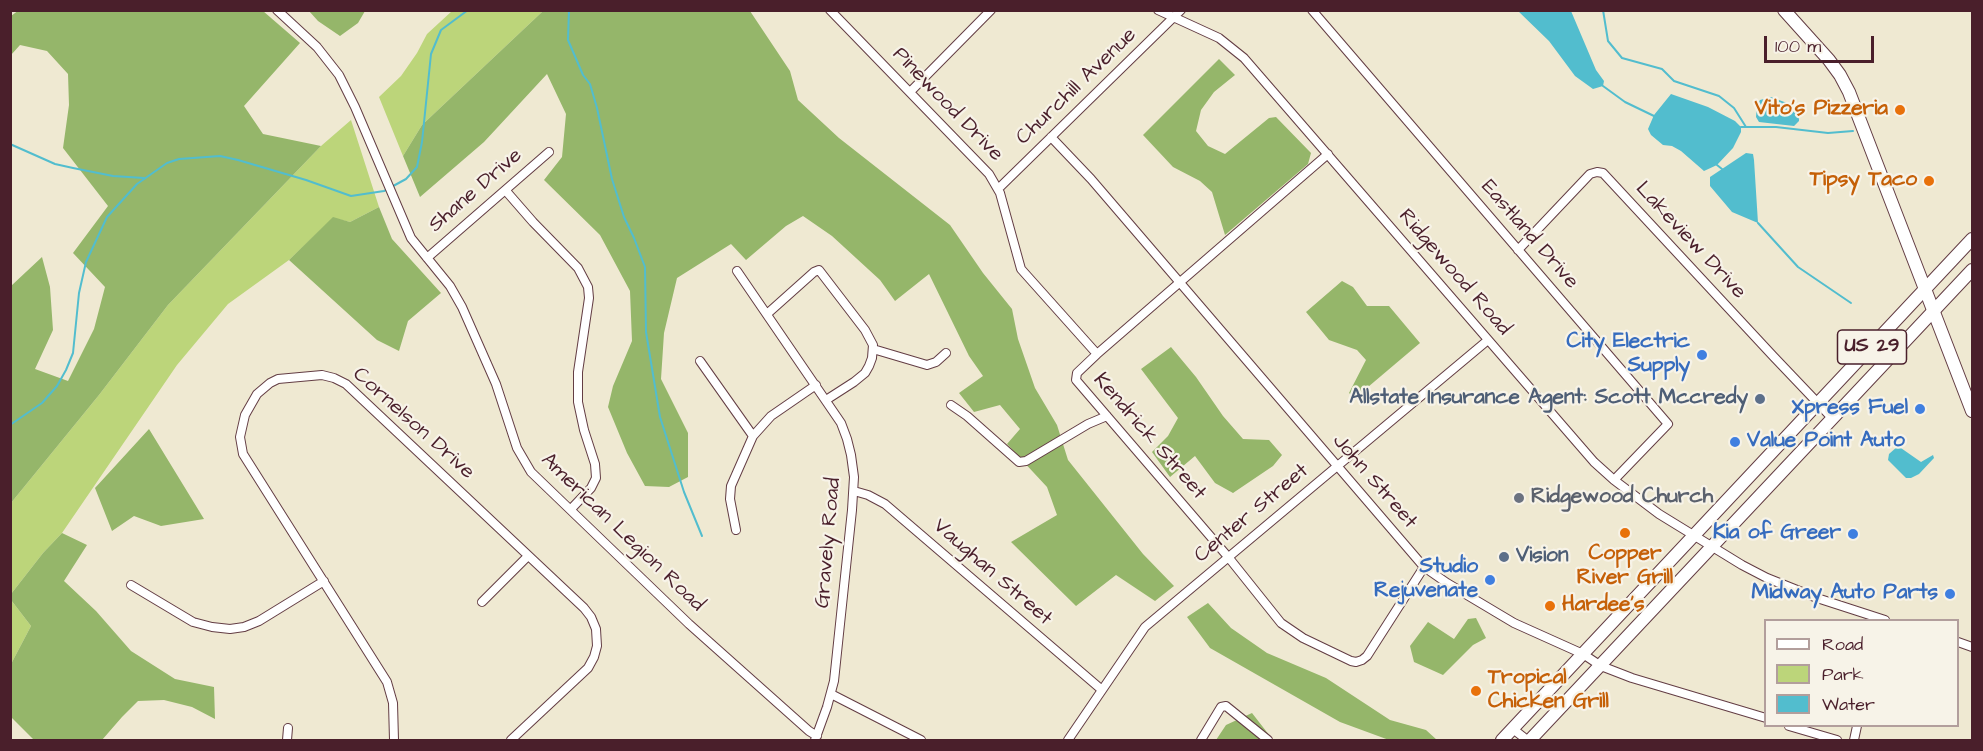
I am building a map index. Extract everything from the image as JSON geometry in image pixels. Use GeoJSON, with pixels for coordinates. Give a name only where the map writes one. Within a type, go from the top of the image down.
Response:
{"type":"FeatureCollection","features":[{"type":"Feature","properties":{"kind":"main road"},"geometry":{"type":"LineString","coordinates":[[1784,10],[1823,53],[1845,83],[1864,126],[1925,290],[1969,392],[1972,411]]}},
{"type":"Feature","properties":{"kind":"main road","name":"US 29"},"geometry":{"type":"LineString","coordinates":[[1502,741],[1972,239]]}},
{"type":"Feature","properties":{"kind":"main road","name":"US 29"},"geometry":{"type":"LineString","coordinates":[[1528,741],[1972,270]]}},
{"type":"Feature","properties":{"kind":"street","name":"American Legion Road"},"geometry":{"type":"LineString","coordinates":[[277,10],[317,47],[339,75],[355,106],[411,238],[450,286],[462,307],[496,384],[520,455],[537,479],[697,631],[816,738]]}},
{"type":"Feature","properties":{"kind":"street","name":"Pinewood Drive"},"geometry":{"type":"LineString","coordinates":[[830,10],[989,174],[998,189],[1022,269],[1097,354]]}},
{"type":"Feature","properties":{"kind":"street"},"geometry":{"type":"LineString","coordinates":[[909,92],[992,10]]}},
{"type":"Feature","properties":{"kind":"street","name":"Ridgewood Road"},"geometry":{"type":"LineString","coordinates":[[1158,10],[1178,14],[1213,35],[1236,51],[1251,66],[1593,462],[1614,480],[1643,503],[1742,565],[1767,578],[1877,619]]}},
{"type":"Feature","properties":{"kind":"street","name":"Eastland Drive"},"geometry":{"type":"LineString","coordinates":[[1311,10],[1668,424],[1614,480]]}},
{"type":"Feature","properties":{"kind":"street","name":"Churchill Avenue"},"geometry":{"type":"LineString","coordinates":[[998,189],[1178,14]]}},
{"type":"Feature","properties":{"kind":"street","name":"John Street"},"geometry":{"type":"LineString","coordinates":[[1051,137],[1090,179],[1424,567],[1514,623],[1583,654],[1601,666],[1632,678],[1764,717]]}},
{"type":"Feature","properties":{"kind":"street","name":"Shane Drive"},"geometry":{"type":"LineString","coordinates":[[427,258],[549,152]]}},
{"type":"Feature","properties":{"kind":"street","name":"Kendrick Street"},"geometry":{"type":"LineString","coordinates":[[1328,154],[1078,371],[1076,380],[1288,629],[1303,638],[1356,662],[1362,660],[1367,656],[1424,567]]}},
{"type":"Feature","properties":{"kind":"street","name":"Lakeview Drive"},"geometry":{"type":"LineString","coordinates":[[1518,250],[1590,174],[1603,173],[1833,419]]}},
{"type":"Feature","properties":{"kind":"street"},"geometry":{"type":"LineString","coordinates":[[506,191],[578,268],[588,287],[589,298],[579,372],[578,402],[595,464],[596,478],[591,488],[571,509]]}},
{"type":"Feature","properties":{"kind":"street"},"geometry":{"type":"LineString","coordinates":[[767,314],[819,270],[865,330],[873,345],[872,358],[865,373],[826,400]]}},
{"type":"Feature","properties":{"kind":"street","name":"Gravely Road"},"geometry":{"type":"LineString","coordinates":[[737,271],[826,400],[848,439],[854,491],[836,664],[831,694],[816,738]]}},
{"type":"Feature","properties":{"kind":"street","name":"Center Street"},"geometry":{"type":"LineString","coordinates":[[1068,741],[1145,627],[1488,340]]}},
{"type":"Feature","properties":{"kind":"street"},"geometry":{"type":"LineString","coordinates":[[873,350],[927,365],[936,362],[946,353]]}},
{"type":"Feature","properties":{"kind":"street"},"geometry":{"type":"LineString","coordinates":[[700,361],[753,436]]}},
{"type":"Feature","properties":{"kind":"street","name":"Cornelson Drive"},"geometry":{"type":"LineString","coordinates":[[394,741],[393,703],[387,682],[246,459],[241,447],[241,427],[256,394],[270,383],[285,377],[322,375],[346,384],[587,612],[596,628],[597,646],[592,662],[582,675],[511,741]]}},
{"type":"Feature","properties":{"kind":"street"},"geometry":{"type":"LineString","coordinates":[[736,530],[730,499],[731,486],[753,436],[771,416],[816,385]]}},
{"type":"Feature","properties":{"kind":"street"},"geometry":{"type":"LineString","coordinates":[[951,405],[967,416],[1019,462],[1026,461],[1088,424],[1107,416]]}},
{"type":"Feature","properties":{"kind":"street","name":"Vaughan Street"},"geometry":{"type":"LineString","coordinates":[[854,491],[885,504],[1102,690]]}},
{"type":"Feature","properties":{"kind":"street"},"geometry":{"type":"LineString","coordinates":[[482,602],[528,556]]}},
{"type":"Feature","properties":{"kind":"street"},"geometry":{"type":"LineString","coordinates":[[130,585],[194,622],[230,629],[259,621],[324,581]]}},
{"type":"Feature","properties":{"kind":"street"},"geometry":{"type":"LineString","coordinates":[[831,694],[921,741]]}},
{"type":"Feature","properties":{"kind":"street"},"geometry":{"type":"LineString","coordinates":[[1201,741],[1221,707],[1226,706],[1268,741]]}},
{"type":"Feature","properties":{"kind":"street"},"geometry":{"type":"LineString","coordinates":[[1792,727],[1837,741]]}},
{"type":"Feature","properties":{"kind":"street"},"geometry":{"type":"LineString","coordinates":[[286,741],[288,728]]}},
{"type":"Feature","properties":{"kind":"street"},"geometry":{"type":"LineString","coordinates":[[1513,729],[1528,741]]}},
{"type":"Feature","properties":{"kind":"green space"},"geometry":{"type":"Polygon","coordinates":[[[19,10],[263,11],[300,43],[244,106],[263,134],[321,146],[168,305],[99,395],[11,503],[11,286],[42,257],[50,287],[53,330],[35,369],[68,381],[94,329],[105,287],[73,253],[108,206],[63,148],[69,105],[68,74],[47,51],[20,45],[11,55],[11,16],[19,10]]]}},
{"type":"Feature","properties":{"kind":"green space"},"geometry":{"type":"Polygon","coordinates":[[[309,11],[365,11],[358,23],[340,36],[318,21],[309,11]]]}},
{"type":"Feature","properties":{"kind":"green space"},"geometry":{"type":"Polygon","coordinates":[[[452,11],[543,11],[422,125],[403,156],[379,97],[401,76],[427,34],[452,11]]]}},
{"type":"Feature","properties":{"kind":"green space"},"geometry":{"type":"Polygon","coordinates":[[[543,11],[750,11],[790,71],[798,100],[839,138],[950,225],[983,273],[1012,309],[1018,339],[1035,388],[1057,425],[1068,460],[1143,554],[1174,586],[1155,601],[1116,575],[1076,606],[1011,542],[1057,515],[1047,487],[1007,444],[1020,429],[1000,405],[974,412],[959,393],[983,376],[969,356],[929,274],[895,301],[880,280],[832,236],[803,216],[786,226],[746,260],[731,244],[677,278],[664,333],[661,379],[688,433],[688,477],[669,487],[645,486],[627,453],[608,407],[613,386],[632,341],[630,291],[600,235],[544,180],[562,157],[566,114],[547,74],[484,142],[420,197],[403,156],[422,125],[543,11]]]}},
{"type":"Feature","properties":{"kind":"green space"},"geometry":{"type":"Polygon","coordinates":[[[1219,59],[1235,75],[1214,92],[1201,110],[1196,131],[1208,146],[1225,154],[1269,118],[1276,117],[1311,153],[1308,164],[1225,235],[1212,192],[1200,181],[1173,167],[1143,135],[1219,59]]]}},
{"type":"Feature","properties":{"kind":"green space"},"geometry":{"type":"Polygon","coordinates":[[[351,120],[379,207],[350,222],[333,218],[289,260],[228,304],[177,365],[62,533],[11,594],[11,503],[99,395],[168,305],[321,146],[351,120]]]}},
{"type":"Feature","properties":{"kind":"green space"},"geometry":{"type":"Polygon","coordinates":[[[379,207],[392,239],[441,293],[408,321],[399,351],[377,340],[289,260],[333,217],[350,222],[379,207]]]}},
{"type":"Feature","properties":{"kind":"green space"},"geometry":{"type":"Polygon","coordinates":[[[1342,281],[1353,287],[1367,306],[1389,306],[1420,343],[1355,398],[1349,393],[1366,360],[1357,350],[1329,340],[1306,312],[1342,281]]]}},
{"type":"Feature","properties":{"kind":"green space"},"geometry":{"type":"Polygon","coordinates":[[[1171,347],[1243,439],[1269,440],[1282,455],[1273,466],[1233,493],[1215,483],[1195,456],[1170,477],[1152,452],[1168,436],[1178,418],[1141,369],[1171,347]]]}},
{"type":"Feature","properties":{"kind":"green space"},"geometry":{"type":"Polygon","coordinates":[[[149,429],[204,519],[161,526],[134,516],[112,531],[95,488],[149,429]]]}},
{"type":"Feature","properties":{"kind":"green space"},"geometry":{"type":"Polygon","coordinates":[[[62,533],[87,545],[64,581],[96,611],[131,651],[175,679],[214,687],[215,719],[192,707],[164,700],[138,701],[102,740],[34,740],[11,717],[11,664],[31,626],[11,600],[11,594],[62,533]]]}},
{"type":"Feature","properties":{"kind":"green space"},"geometry":{"type":"Polygon","coordinates":[[[11,600],[31,626],[11,664],[11,600]]]}},
{"type":"Feature","properties":{"kind":"green space"},"geometry":{"type":"Polygon","coordinates":[[[1208,603],[1231,628],[1267,653],[1326,678],[1390,720],[1426,730],[1437,740],[1389,740],[1340,722],[1210,648],[1187,617],[1208,603]]]}},
{"type":"Feature","properties":{"kind":"green space"},"geometry":{"type":"Polygon","coordinates":[[[1476,618],[1486,638],[1473,645],[1443,675],[1414,662],[1410,646],[1428,622],[1454,639],[1468,619],[1476,618]]]}},
{"type":"Feature","properties":{"kind":"green space"},"geometry":{"type":"Polygon","coordinates":[[[1252,713],[1273,740],[1216,740],[1226,725],[1252,713]]]}},
{"type":"Feature","properties":{"kind":"water"},"geometry":{"type":"Polygon","coordinates":[[[1518,11],[1571,11],[1596,70],[1604,81],[1603,86],[1593,89],[1575,76],[1549,41],[1518,11]]]}},
{"type":"Feature","properties":{"kind":"water"},"geometry":{"type":"Polygon","coordinates":[[[1671,94],[1708,107],[1735,121],[1741,127],[1733,148],[1717,165],[1704,171],[1681,151],[1672,146],[1663,145],[1651,135],[1648,129],[1654,115],[1671,94]]]}},
{"type":"Feature","properties":{"kind":"water"},"geometry":{"type":"Polygon","coordinates":[[[1771,97],[1787,103],[1799,115],[1799,121],[1794,126],[1759,122],[1756,117],[1757,105],[1760,100],[1771,97]]]}},
{"type":"Feature","properties":{"kind":"water"},"geometry":{"type":"Polygon","coordinates":[[[1746,153],[1753,154],[1758,223],[1732,212],[1710,186],[1710,177],[1746,153]]]}},
{"type":"Feature","properties":{"kind":"water"},"geometry":{"type":"Polygon","coordinates":[[[1898,446],[1921,462],[1933,455],[1934,458],[1919,474],[1906,478],[1888,460],[1889,454],[1898,446]]]}},
{"type":"Feature","properties":{"kind":"waterway"},"geometry":{"type":"LineString","coordinates":[[10,425],[42,403],[57,386],[66,370],[73,353],[79,293],[86,262],[107,217],[137,184],[167,163],[179,159],[220,156],[306,180],[351,196],[384,191],[406,179],[417,167],[422,142],[431,54],[441,30],[468,10]]}},
{"type":"Feature","properties":{"kind":"waterway"},"geometry":{"type":"LineString","coordinates":[[569,10],[568,40],[583,75],[590,84],[612,179],[624,217],[645,267],[646,332],[660,417],[684,492],[702,536]]}},
{"type":"Feature","properties":{"kind":"waterway"},"geometry":{"type":"LineString","coordinates":[[1603,10],[1608,41],[1622,58],[1662,69],[1674,81],[1719,96],[1734,108],[1746,127]]}},
{"type":"Feature","properties":{"kind":"waterway"},"geometry":{"type":"LineString","coordinates":[[1603,86],[1625,102],[1654,116]]}},
{"type":"Feature","properties":{"kind":"waterway"},"geometry":{"type":"LineString","coordinates":[[1741,127],[1776,127],[1828,133],[1853,131]]}},
{"type":"Feature","properties":{"kind":"waterway"},"geometry":{"type":"LineString","coordinates":[[10,144],[55,164],[113,176],[144,178]]}},
{"type":"Feature","properties":{"kind":"waterway"},"geometry":{"type":"LineString","coordinates":[[1717,165],[1722,169]]}},
{"type":"Feature","properties":{"kind":"waterway"},"geometry":{"type":"LineString","coordinates":[[1758,223],[1798,267],[1851,303]]}},
{"type":"Feature","properties":{"kind":"place","name":"Vito's Pizzeria"},"geometry":{"type":"Point","coordinates":[1900,110]}},
{"type":"Feature","properties":{"kind":"place","name":"Tipsy Taco"},"geometry":{"type":"Point","coordinates":[1929,181]}},
{"type":"Feature","properties":{"kind":"place","name":"City Electric Supply"},"geometry":{"type":"Point","coordinates":[1702,355]}},
{"type":"Feature","properties":{"kind":"place","name":"Allstate Insurance Agent: Scott Mccredy"},"geometry":{"type":"Point","coordinates":[1760,399]}},
{"type":"Feature","properties":{"kind":"place","name":"Xpress Fuel"},"geometry":{"type":"Point","coordinates":[1920,409]}},
{"type":"Feature","properties":{"kind":"place","name":"Value Point Auto"},"geometry":{"type":"Point","coordinates":[1735,442]}},
{"type":"Feature","properties":{"kind":"place","name":"Ridgewood Church"},"geometry":{"type":"Point","coordinates":[1519,498]}},
{"type":"Feature","properties":{"kind":"place","name":"Copper River Grill"},"geometry":{"type":"Point","coordinates":[1625,533]}},
{"type":"Feature","properties":{"kind":"place","name":"Kia of Greer"},"geometry":{"type":"Point","coordinates":[1853,534]}},
{"type":"Feature","properties":{"kind":"place","name":"Vision"},"geometry":{"type":"Point","coordinates":[1504,557]}},
{"type":"Feature","properties":{"kind":"place","name":"Studio Rejuvenate"},"geometry":{"type":"Point","coordinates":[1490,580]}},
{"type":"Feature","properties":{"kind":"place","name":"Midway Auto Parts"},"geometry":{"type":"Point","coordinates":[1950,594]}},
{"type":"Feature","properties":{"kind":"place","name":"Hardee's"},"geometry":{"type":"Point","coordinates":[1550,606]}},
{"type":"Feature","properties":{"kind":"place","name":"Tropical Chicken Grill"},"geometry":{"type":"Point","coordinates":[1476,691]}}]}
